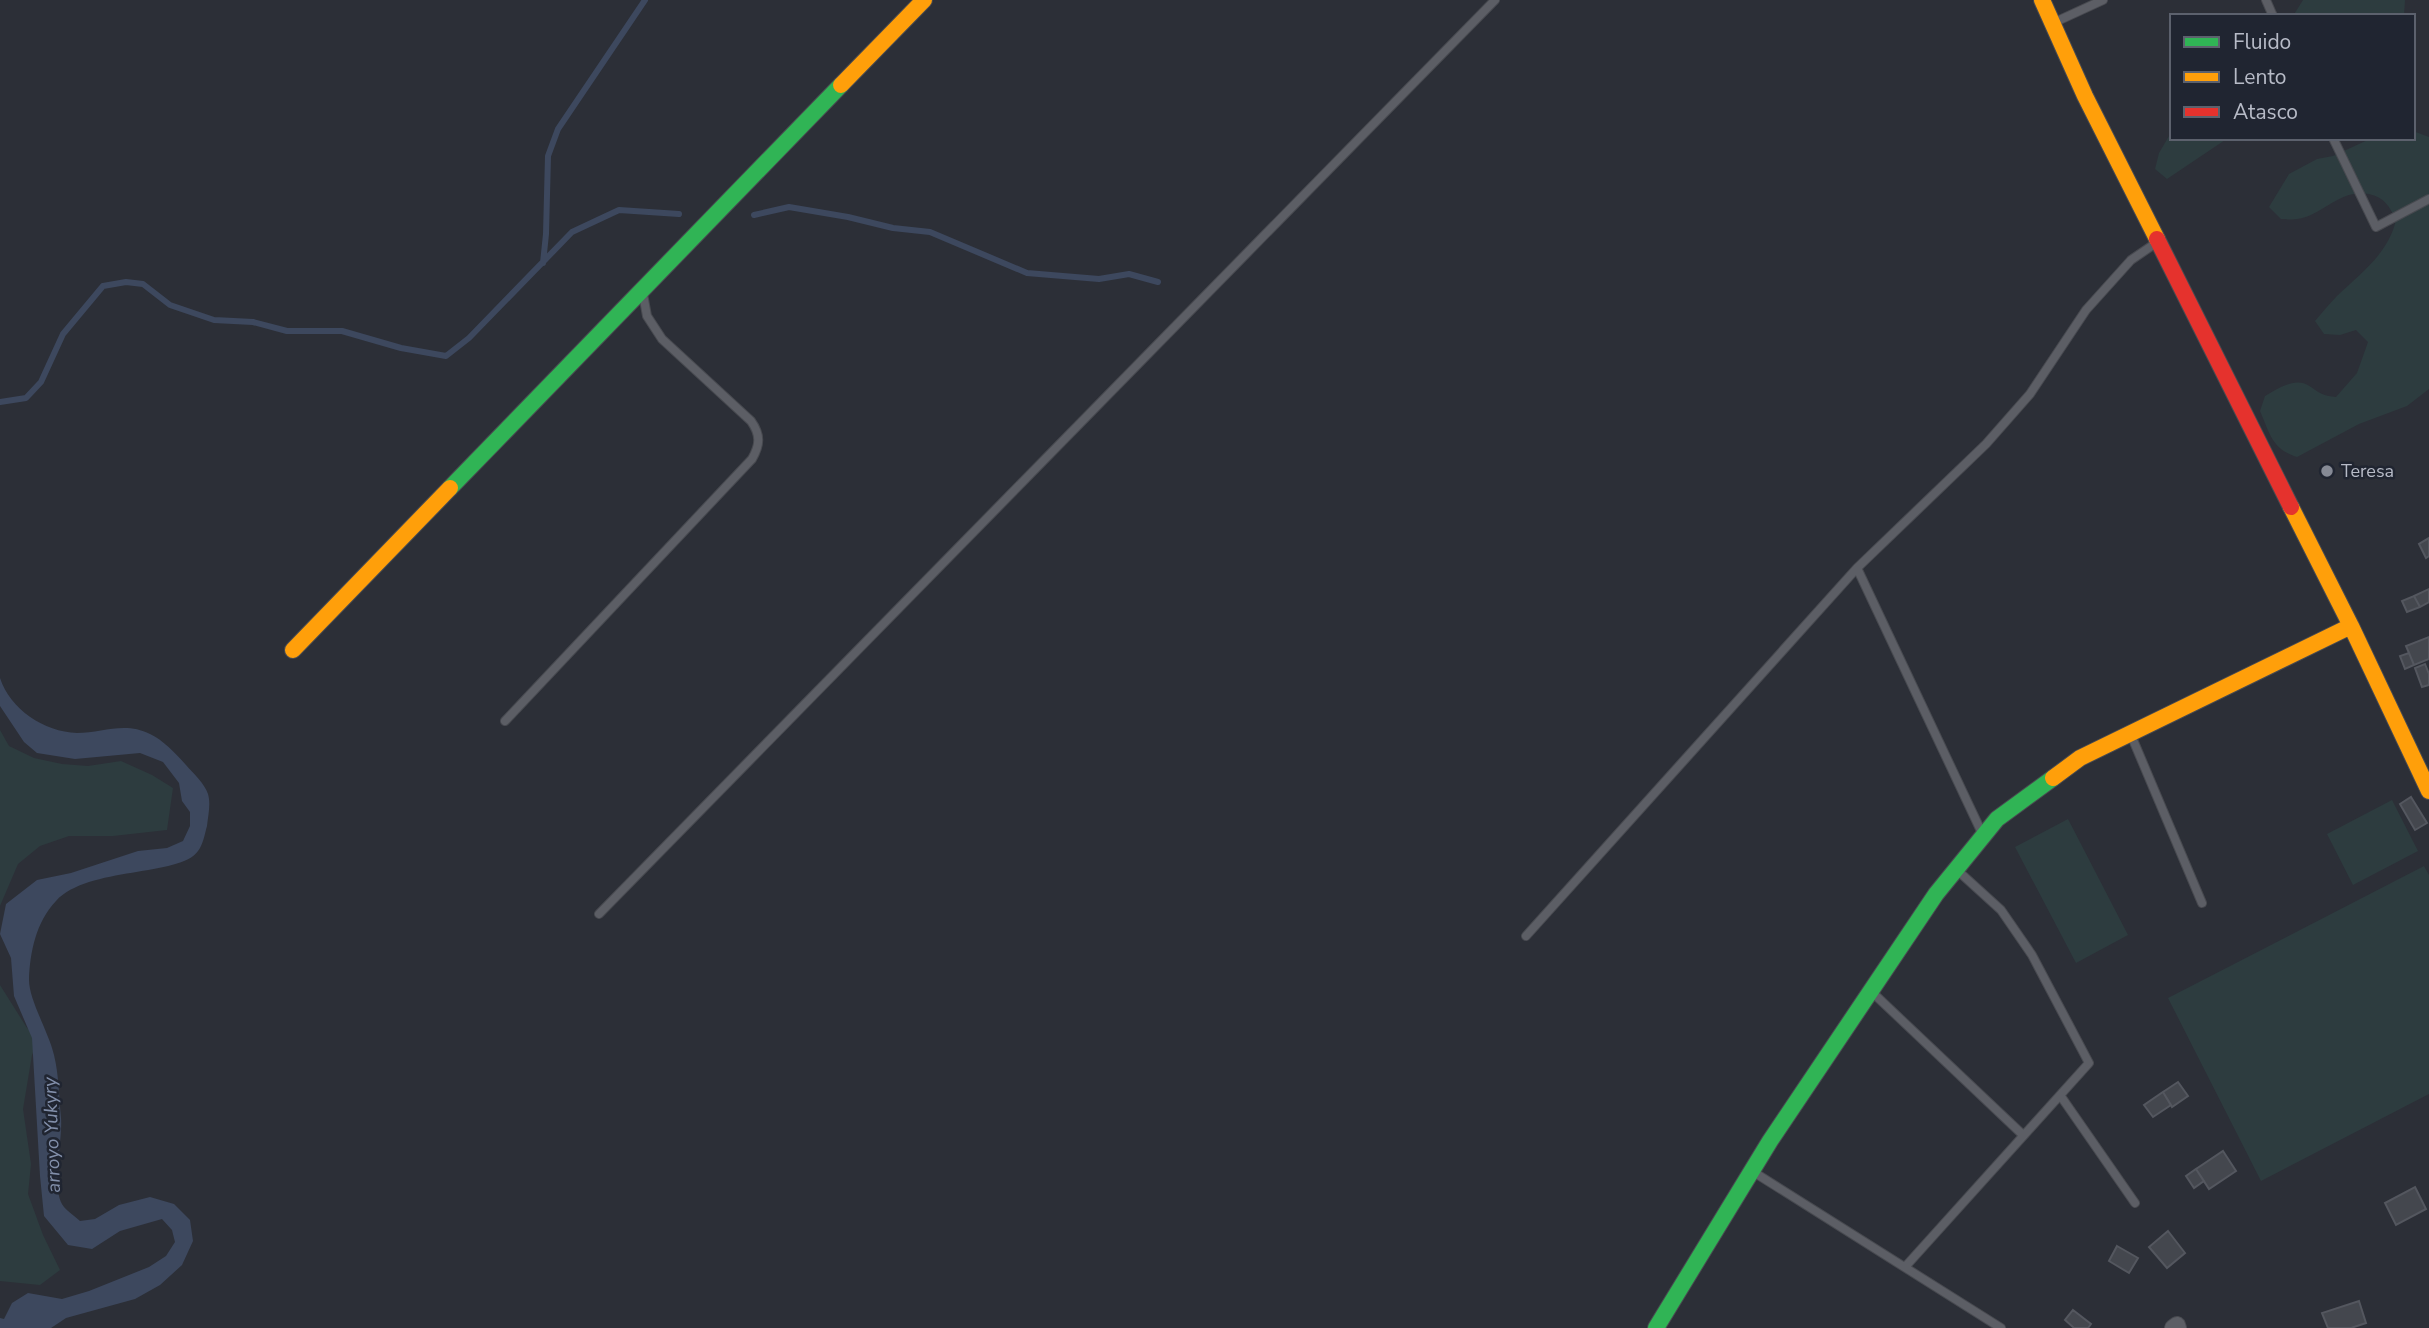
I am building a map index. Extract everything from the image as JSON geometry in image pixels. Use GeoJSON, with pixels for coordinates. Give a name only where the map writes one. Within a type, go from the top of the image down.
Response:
{"type":"FeatureCollection","features":[{"type":"Feature","properties":{"kind":"street"},"geometry":{"type":"LineString","coordinates":[[293,650],[924,0]]}},
{"type":"Feature","properties":{"kind":"street"},"geometry":{"type":"LineString","coordinates":[[2042,0],[2085,96],[2351,626],[2429,791]]}},
{"type":"Feature","properties":{"kind":"street"},"geometry":{"type":"LineString","coordinates":[[1656,1328],[1752,1171],[1871,990],[1936,894],[1997,819],[2080,758],[2351,626]]}},
{"type":"Feature","properties":{"kind":"lane"},"geometry":{"type":"LineString","coordinates":[[599,914],[1495,0]]}},
{"type":"Feature","properties":{"kind":"lane"},"geometry":{"type":"LineString","coordinates":[[2053,23],[2103,0]]}},
{"type":"Feature","properties":{"kind":"lane"},"geometry":{"type":"LineString","coordinates":[[2334,140],[2376,227],[2429,199]]}},
{"type":"Feature","properties":{"kind":"lane"},"geometry":{"type":"LineString","coordinates":[[1526,936],[1857,568],[1986,444],[2030,394],[2086,310],[2131,260],[2158,242]]}},
{"type":"Feature","properties":{"kind":"lane"},"geometry":{"type":"LineString","coordinates":[[505,721],[756,452],[759,436],[751,421],[662,339],[650,324],[643,303],[645,288]]}},
{"type":"Feature","properties":{"kind":"lane"},"geometry":{"type":"LineString","coordinates":[[1857,568],[1983,836]]}},
{"type":"Feature","properties":{"kind":"lane"},"geometry":{"type":"LineString","coordinates":[[2131,735],[2202,903]]}},
{"type":"Feature","properties":{"kind":"lane"},"geometry":{"type":"LineString","coordinates":[[1905,1267],[2089,1063],[2032,955],[2001,910],[1956,869]]}},
{"type":"Feature","properties":{"kind":"lane"},"geometry":{"type":"LineString","coordinates":[[1871,990],[2024,1135]]}},
{"type":"Feature","properties":{"kind":"lane"},"geometry":{"type":"LineString","coordinates":[[2060,1095],[2135,1203]]}},
{"type":"Feature","properties":{"kind":"lane"},"geometry":{"type":"LineString","coordinates":[[1752,1171],[2001,1328]]}},
{"type":"Feature","properties":{"kind":"shaded area"},"geometry":{"type":"Polygon","coordinates":[[[2303,0],[2405,0],[2404,14],[2294,14],[2303,0]]]}},
{"type":"Feature","properties":{"kind":"shaded area"},"geometry":{"type":"Polygon","coordinates":[[[2415,132],[2429,137],[2429,389],[2407,406],[2359,424],[2297,457],[2282,450],[2270,434],[2260,411],[2265,396],[2288,384],[2299,383],[2336,397],[2357,373],[2368,342],[2356,330],[2340,335],[2324,334],[2315,321],[2380,253],[2396,220],[2386,203],[2369,194],[2349,195],[2307,217],[2295,219],[2281,219],[2269,207],[2289,174],[2317,159],[2333,156],[2368,140],[2415,140],[2415,132]]]}},
{"type":"Feature","properties":{"kind":"shaded area"},"geometry":{"type":"Polygon","coordinates":[[[2170,134],[2170,140],[2225,140],[2167,179],[2155,169],[2159,153],[2170,134]]]}},
{"type":"Feature","properties":{"kind":"shaded area"},"geometry":{"type":"Polygon","coordinates":[[[0,730],[9,746],[34,758],[88,766],[121,761],[152,775],[173,788],[167,830],[113,836],[69,836],[40,846],[18,864],[0,906],[0,730]]]}},
{"type":"Feature","properties":{"kind":"shaded area"},"geometry":{"type":"Polygon","coordinates":[[[2392,800],[2418,851],[2353,885],[2327,834],[2392,800]]]}},
{"type":"Feature","properties":{"kind":"shaded area"},"geometry":{"type":"Polygon","coordinates":[[[2068,819],[2128,935],[2076,963],[2015,847],[2068,819]]]}},
{"type":"Feature","properties":{"kind":"shaded area"},"geometry":{"type":"Polygon","coordinates":[[[2424,866],[2429,875],[2429,1094],[2261,1181],[2168,998],[2424,866]]]}},
{"type":"Feature","properties":{"kind":"shaded area"},"geometry":{"type":"Polygon","coordinates":[[[0,985],[27,1028],[41,1035],[32,1055],[23,1109],[31,1164],[28,1194],[60,1270],[40,1285],[0,1281],[0,985]]]}},
{"type":"Feature","properties":{"kind":"water","name":"arroyo Yukyry"},"geometry":{"type":"Polygon","coordinates":[[[0,678],[20,709],[52,728],[86,733],[132,728],[155,737],[174,752],[199,779],[208,794],[209,802],[203,842],[198,851],[188,859],[173,865],[89,882],[71,890],[49,909],[35,938],[29,980],[32,997],[57,1070],[61,1118],[57,1177],[60,1199],[66,1209],[80,1221],[95,1219],[119,1205],[150,1197],[174,1204],[190,1220],[193,1241],[182,1265],[160,1285],[135,1299],[66,1318],[51,1328],[0,1328],[0,1318],[4,1319],[12,1303],[28,1293],[62,1299],[149,1267],[166,1256],[175,1242],[172,1230],[162,1219],[120,1231],[92,1249],[68,1245],[44,1216],[32,1038],[14,996],[11,958],[0,934],[6,904],[37,880],[71,873],[138,851],[167,848],[183,841],[190,826],[190,812],[182,801],[179,783],[163,762],[140,753],[75,759],[37,753],[24,742],[0,706],[0,678]]]}},
{"type":"Feature","properties":{"kind":"building"},"geometry":{"type":"Polygon","coordinates":[[[2429,538],[2429,556],[2426,558],[2419,544],[2429,538]]]}},
{"type":"Feature","properties":{"kind":"building"},"geometry":{"type":"Polygon","coordinates":[[[2429,589],[2429,602],[2420,607],[2414,596],[2429,589]]]}},
{"type":"Feature","properties":{"kind":"building"},"geometry":{"type":"Polygon","coordinates":[[[2414,596],[2420,607],[2407,612],[2402,601],[2414,596]]]}},
{"type":"Feature","properties":{"kind":"building"},"geometry":{"type":"Polygon","coordinates":[[[2429,637],[2429,659],[2414,665],[2406,646],[2429,637]]]}},
{"type":"Feature","properties":{"kind":"building"},"geometry":{"type":"Polygon","coordinates":[[[2409,653],[2414,665],[2405,669],[2400,656],[2409,653]]]}},
{"type":"Feature","properties":{"kind":"building"},"geometry":{"type":"Polygon","coordinates":[[[2425,664],[2429,685],[2422,687],[2415,668],[2425,664]]]}},
{"type":"Feature","properties":{"kind":"building"},"geometry":{"type":"Polygon","coordinates":[[[2411,797],[2427,823],[2415,830],[2400,804],[2411,797]]]}},
{"type":"Feature","properties":{"kind":"building"},"geometry":{"type":"Polygon","coordinates":[[[2178,1082],[2188,1096],[2172,1107],[2163,1092],[2178,1082]]]}},
{"type":"Feature","properties":{"kind":"building"},"geometry":{"type":"Polygon","coordinates":[[[2163,1092],[2171,1105],[2153,1117],[2144,1105],[2163,1092]]]}},
{"type":"Feature","properties":{"kind":"building"},"geometry":{"type":"Polygon","coordinates":[[[2223,1151],[2236,1171],[2209,1189],[2196,1169],[2223,1151]]]}},
{"type":"Feature","properties":{"kind":"building"},"geometry":{"type":"Polygon","coordinates":[[[2196,1169],[2204,1181],[2194,1188],[2186,1176],[2196,1169]]]}},
{"type":"Feature","properties":{"kind":"building"},"geometry":{"type":"Polygon","coordinates":[[[2415,1187],[2426,1209],[2396,1225],[2385,1203],[2415,1187]]]}},
{"type":"Feature","properties":{"kind":"building"},"geometry":{"type":"Polygon","coordinates":[[[2168,1231],[2185,1253],[2167,1268],[2149,1247],[2168,1231]]]}},
{"type":"Feature","properties":{"kind":"building"},"geometry":{"type":"Polygon","coordinates":[[[2117,1246],[2138,1258],[2129,1273],[2109,1261],[2117,1246]]]}},
{"type":"Feature","properties":{"kind":"building"},"geometry":{"type":"Polygon","coordinates":[[[2359,1301],[2366,1323],[2351,1328],[2328,1328],[2322,1313],[2359,1301]]]}},
{"type":"Feature","properties":{"kind":"building"},"geometry":{"type":"Polygon","coordinates":[[[2073,1310],[2091,1324],[2088,1328],[2074,1328],[2065,1320],[2073,1310]]]}},
{"type":"Feature","properties":{"kind":"waterway"},"geometry":{"type":"LineString","coordinates":[[543,263],[548,156],[558,129],[645,0]]}},
{"type":"Feature","properties":{"kind":"waterway"},"geometry":{"type":"LineString","coordinates":[[754,215],[789,207],[893,228],[930,232],[1027,273],[1099,279],[1129,274],[1158,282]]}},
{"type":"Feature","properties":{"kind":"waterway"},"geometry":{"type":"LineString","coordinates":[[0,402],[26,398],[41,382],[63,334],[103,286],[126,282],[143,284],[170,305],[214,320],[253,322],[287,331],[342,331],[401,348],[446,356],[469,338],[572,232],[619,210],[679,214]]}},
{"type":"Feature","properties":{"kind":"traffic: fast"},"geometry":{"type":"LineString","coordinates":[[450,488],[841,85]]}},
{"type":"Feature","properties":{"kind":"traffic: fast"},"geometry":{"type":"LineString","coordinates":[[1656,1328],[1770,1141],[1936,894],[1997,819],[2053,778]]}},
{"type":"Feature","properties":{"kind":"traffic: slow"},"geometry":{"type":"LineString","coordinates":[[841,85],[924,0]]}},
{"type":"Feature","properties":{"kind":"traffic: slow"},"geometry":{"type":"LineString","coordinates":[[2042,0],[2085,96],[2157,239]]}},
{"type":"Feature","properties":{"kind":"traffic: slow"},"geometry":{"type":"LineString","coordinates":[[293,650],[450,488]]}},
{"type":"Feature","properties":{"kind":"traffic: slow"},"geometry":{"type":"LineString","coordinates":[[2291,507],[2429,791]]}},
{"type":"Feature","properties":{"kind":"traffic: slow"},"geometry":{"type":"LineString","coordinates":[[2053,778],[2080,758],[2351,626]]}},
{"type":"Feature","properties":{"kind":"traffic: jam"},"geometry":{"type":"LineString","coordinates":[[2157,239],[2291,507]]}},
{"type":"Feature","properties":{"kind":"place","name":"Teresa"},"geometry":{"type":"Point","coordinates":[2327,471]}}]}
